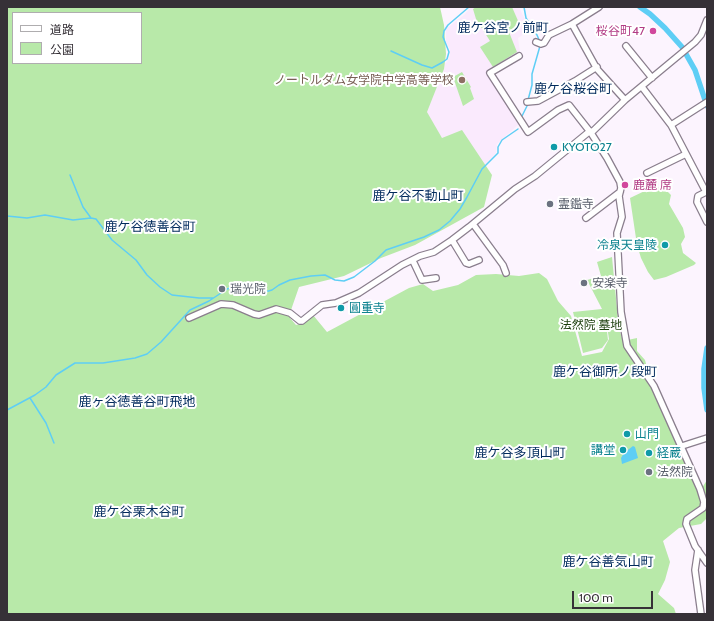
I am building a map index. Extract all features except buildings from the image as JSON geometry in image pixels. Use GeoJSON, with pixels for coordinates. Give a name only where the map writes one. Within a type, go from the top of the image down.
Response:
{"type":"FeatureCollection","features":[{"type":"Feature","properties":{"kind":"street"},"geometry":{"type":"LineString","coordinates":[[538,43],[544,43],[549,35],[572,24],[599,7]]}},
{"type":"Feature","properties":{"kind":"street"},"geometry":{"type":"LineString","coordinates":[[189,318],[221,304],[234,305],[259,315],[276,309],[290,313],[302,321],[322,305],[336,303],[359,292],[398,267],[413,261],[420,256],[434,252],[473,224],[515,189],[536,176],[590,132],[625,100],[698,39],[707,20]]}},
{"type":"Feature","properties":{"kind":"street"},"geometry":{"type":"LineString","coordinates":[[572,24],[597,67],[625,100]]}},
{"type":"Feature","properties":{"kind":"street"},"geometry":{"type":"LineString","coordinates":[[626,46],[652,78]]}},
{"type":"Feature","properties":{"kind":"street"},"geometry":{"type":"LineString","coordinates":[[519,56],[490,73],[528,132],[558,110],[569,105],[590,132],[607,158],[620,182],[619,196],[622,217],[618,233],[621,312],[627,346],[654,386],[700,489],[704,502],[703,508],[687,519],[686,524],[698,550],[707,563]]}},
{"type":"Feature","properties":{"kind":"street"},"geometry":{"type":"LineString","coordinates":[[528,102],[538,101],[597,67]]}},
{"type":"Feature","properties":{"kind":"street"},"geometry":{"type":"LineString","coordinates":[[642,87],[671,126],[706,192],[698,196],[697,202],[707,222]]}},
{"type":"Feature","properties":{"kind":"street"},"geometry":{"type":"LineString","coordinates":[[671,126],[706,103]]}},
{"type":"Feature","properties":{"kind":"street"},"geometry":{"type":"LineString","coordinates":[[647,173],[686,154]]}},
{"type":"Feature","properties":{"kind":"street"},"geometry":{"type":"LineString","coordinates":[[586,218],[620,192]]}},
{"type":"Feature","properties":{"kind":"street"},"geometry":{"type":"LineString","coordinates":[[473,224],[506,273]]}},
{"type":"Feature","properties":{"kind":"street"},"geometry":{"type":"LineString","coordinates":[[452,240],[466,263],[469,264],[479,260]]}},
{"type":"Feature","properties":{"kind":"street"},"geometry":{"type":"LineString","coordinates":[[413,261],[422,280],[436,278]]}},
{"type":"Feature","properties":{"kind":"street"},"geometry":{"type":"LineString","coordinates":[[682,446],[707,438]]}},
{"type":"Feature","properties":{"kind":"street"},"geometry":{"type":"LineString","coordinates":[[698,550],[695,570],[701,614]]}},
{"type":"Feature","properties":{"kind":"shaded area","name":"ノートルダム女学院中学高等学校"},"geometry":{"type":"Polygon","coordinates":[[[471,7],[519,7],[530,30],[518,38],[520,52],[487,73],[519,124],[497,144],[496,153],[485,165],[458,164],[430,119],[423,103],[441,66],[447,62],[450,55],[450,50],[446,42],[446,29],[465,14],[471,7]]]}},
{"type":"Feature","properties":{"kind":"green space","name":"法然院 墓地"},"geometry":{"type":"Polygon","coordinates":[[[7,7],[440,7],[444,25],[446,54],[444,69],[427,112],[442,138],[462,130],[492,175],[484,207],[415,245],[381,258],[344,276],[299,287],[291,310],[290,318],[296,325],[303,323],[313,315],[327,332],[409,288],[423,284],[433,291],[458,285],[476,275],[496,274],[519,276],[539,273],[547,279],[558,301],[571,316],[582,356],[602,352],[609,339],[605,314],[608,340],[602,348],[583,353],[573,312],[602,309],[587,280],[601,276],[597,262],[612,257],[619,329],[623,341],[637,338],[637,351],[645,360],[652,386],[700,491],[707,480],[707,518],[701,524],[679,528],[663,541],[670,562],[665,580],[658,594],[674,608],[676,614],[7,614],[7,7]]]}},
{"type":"Feature","properties":{"kind":"green space"},"geometry":{"type":"Polygon","coordinates":[[[476,7],[512,7],[519,23],[509,32],[517,52],[493,67],[480,47],[490,41],[476,19],[473,9],[476,7]]]}},
{"type":"Feature","properties":{"kind":"green space"},"geometry":{"type":"Polygon","coordinates":[[[462,72],[471,87],[470,88],[474,99],[463,106],[453,77],[462,72]]]}},
{"type":"Feature","properties":{"kind":"green space"},"geometry":{"type":"Polygon","coordinates":[[[653,187],[664,188],[671,195],[669,204],[683,228],[685,237],[681,244],[683,253],[696,263],[666,277],[654,280],[641,258],[637,245],[630,198],[653,187]]]}},
{"type":"Feature","properties":{"kind":"water"},"geometry":{"type":"Polygon","coordinates":[[[633,446],[635,447],[638,458],[622,464],[621,458],[624,453],[633,446]]]}},
{"type":"Feature","properties":{"kind":"waterway"},"geometry":{"type":"LineString","coordinates":[[391,51],[432,68],[443,62],[447,59],[449,52],[443,37],[444,31],[448,25],[469,7]]}},
{"type":"Feature","properties":{"kind":"waterway"},"geometry":{"type":"LineString","coordinates":[[524,7],[526,18],[540,42]]}},
{"type":"Feature","properties":{"kind":"waterway"},"geometry":{"type":"LineString","coordinates":[[640,7],[665,28],[682,47],[695,70],[707,106]]}},
{"type":"Feature","properties":{"kind":"waterway"},"geometry":{"type":"LineString","coordinates":[[528,100],[532,85],[532,74],[540,46]]}},
{"type":"Feature","properties":{"kind":"waterway"},"geometry":{"type":"LineString","coordinates":[[522,116],[528,104]]}},
{"type":"Feature","properties":{"kind":"waterway"},"geometry":{"type":"LineString","coordinates":[[7,410],[35,395],[46,387],[56,375],[75,363],[103,363],[135,358],[147,354],[161,342],[190,310],[209,301],[227,289],[243,283],[250,284],[265,292],[272,290],[290,280],[311,276],[325,275],[335,280],[344,281],[354,277],[375,261],[386,250],[424,237],[439,230],[450,221],[460,209],[482,169],[498,153],[498,147],[502,140],[518,129]]}},
{"type":"Feature","properties":{"kind":"waterway"},"geometry":{"type":"LineString","coordinates":[[70,175],[83,207],[91,218]]}},
{"type":"Feature","properties":{"kind":"waterway"},"geometry":{"type":"LineString","coordinates":[[7,216],[27,218],[45,215],[73,220],[91,218],[96,219],[112,240],[136,260],[147,275],[160,287],[172,295],[213,298]]}},
{"type":"Feature","properties":{"kind":"waterway"},"geometry":{"type":"LineString","coordinates":[[707,348],[704,369],[704,388],[707,410]]}},
{"type":"Feature","properties":{"kind":"waterway"},"geometry":{"type":"LineString","coordinates":[[30,398],[46,423],[54,443]]}},
{"type":"Feature","properties":{"kind":"place","name":"桜谷町47"},"geometry":{"type":"Point","coordinates":[653,31]}},
{"type":"Feature","properties":{"kind":"place","name":"ノートルダム女学院中学高等学校"},"geometry":{"type":"Point","coordinates":[462,80]}},
{"type":"Feature","properties":{"kind":"place","name":"KYOTO27"},"geometry":{"type":"Point","coordinates":[554,147]}},
{"type":"Feature","properties":{"kind":"place","name":"鹿麓 席"},"geometry":{"type":"Point","coordinates":[625,185]}},
{"type":"Feature","properties":{"kind":"place","name":"霊鑑寺"},"geometry":{"type":"Point","coordinates":[550,204]}},
{"type":"Feature","properties":{"kind":"place","name":"冷泉天皇陵"},"geometry":{"type":"Point","coordinates":[665,245]}},
{"type":"Feature","properties":{"kind":"place","name":"安楽寺"},"geometry":{"type":"Point","coordinates":[584,283]}},
{"type":"Feature","properties":{"kind":"place","name":"瑞光院"},"geometry":{"type":"Point","coordinates":[222,289]}},
{"type":"Feature","properties":{"kind":"place","name":"圓重寺"},"geometry":{"type":"Point","coordinates":[341,308]}},
{"type":"Feature","properties":{"kind":"place","name":"山門"},"geometry":{"type":"Point","coordinates":[627,434]}},
{"type":"Feature","properties":{"kind":"place","name":"講堂"},"geometry":{"type":"Point","coordinates":[623,450]}},
{"type":"Feature","properties":{"kind":"place","name":"経蔵"},"geometry":{"type":"Point","coordinates":[649,453]}},
{"type":"Feature","properties":{"kind":"place","name":"法然院"},"geometry":{"type":"Point","coordinates":[649,472]}},
{"type":"Feature","properties":{"kind":"district","name":"鹿ケ谷宮ノ前町"},"geometry":{"type":"Point","coordinates":[503,28]}},
{"type":"Feature","properties":{"kind":"district","name":"鹿ケ谷桜谷町"},"geometry":{"type":"Point","coordinates":[573,89]}},
{"type":"Feature","properties":{"kind":"district","name":"鹿ケ谷不動山町"},"geometry":{"type":"Point","coordinates":[418,196]}},
{"type":"Feature","properties":{"kind":"district","name":"鹿ケ谷徳善谷町"},"geometry":{"type":"Point","coordinates":[150,227]}},
{"type":"Feature","properties":{"kind":"district","name":"鹿ケ谷御所ノ段町"},"geometry":{"type":"Point","coordinates":[605,372]}},
{"type":"Feature","properties":{"kind":"district","name":"鹿ヶ谷徳善谷町飛地"},"geometry":{"type":"Point","coordinates":[137,402]}},
{"type":"Feature","properties":{"kind":"district","name":"鹿ケ谷多頂山町"},"geometry":{"type":"Point","coordinates":[520,453]}},
{"type":"Feature","properties":{"kind":"district","name":"鹿ケ谷栗木谷町"},"geometry":{"type":"Point","coordinates":[139,512]}},
{"type":"Feature","properties":{"kind":"district","name":"鹿ケ谷善気山町"},"geometry":{"type":"Point","coordinates":[608,562]}}]}
